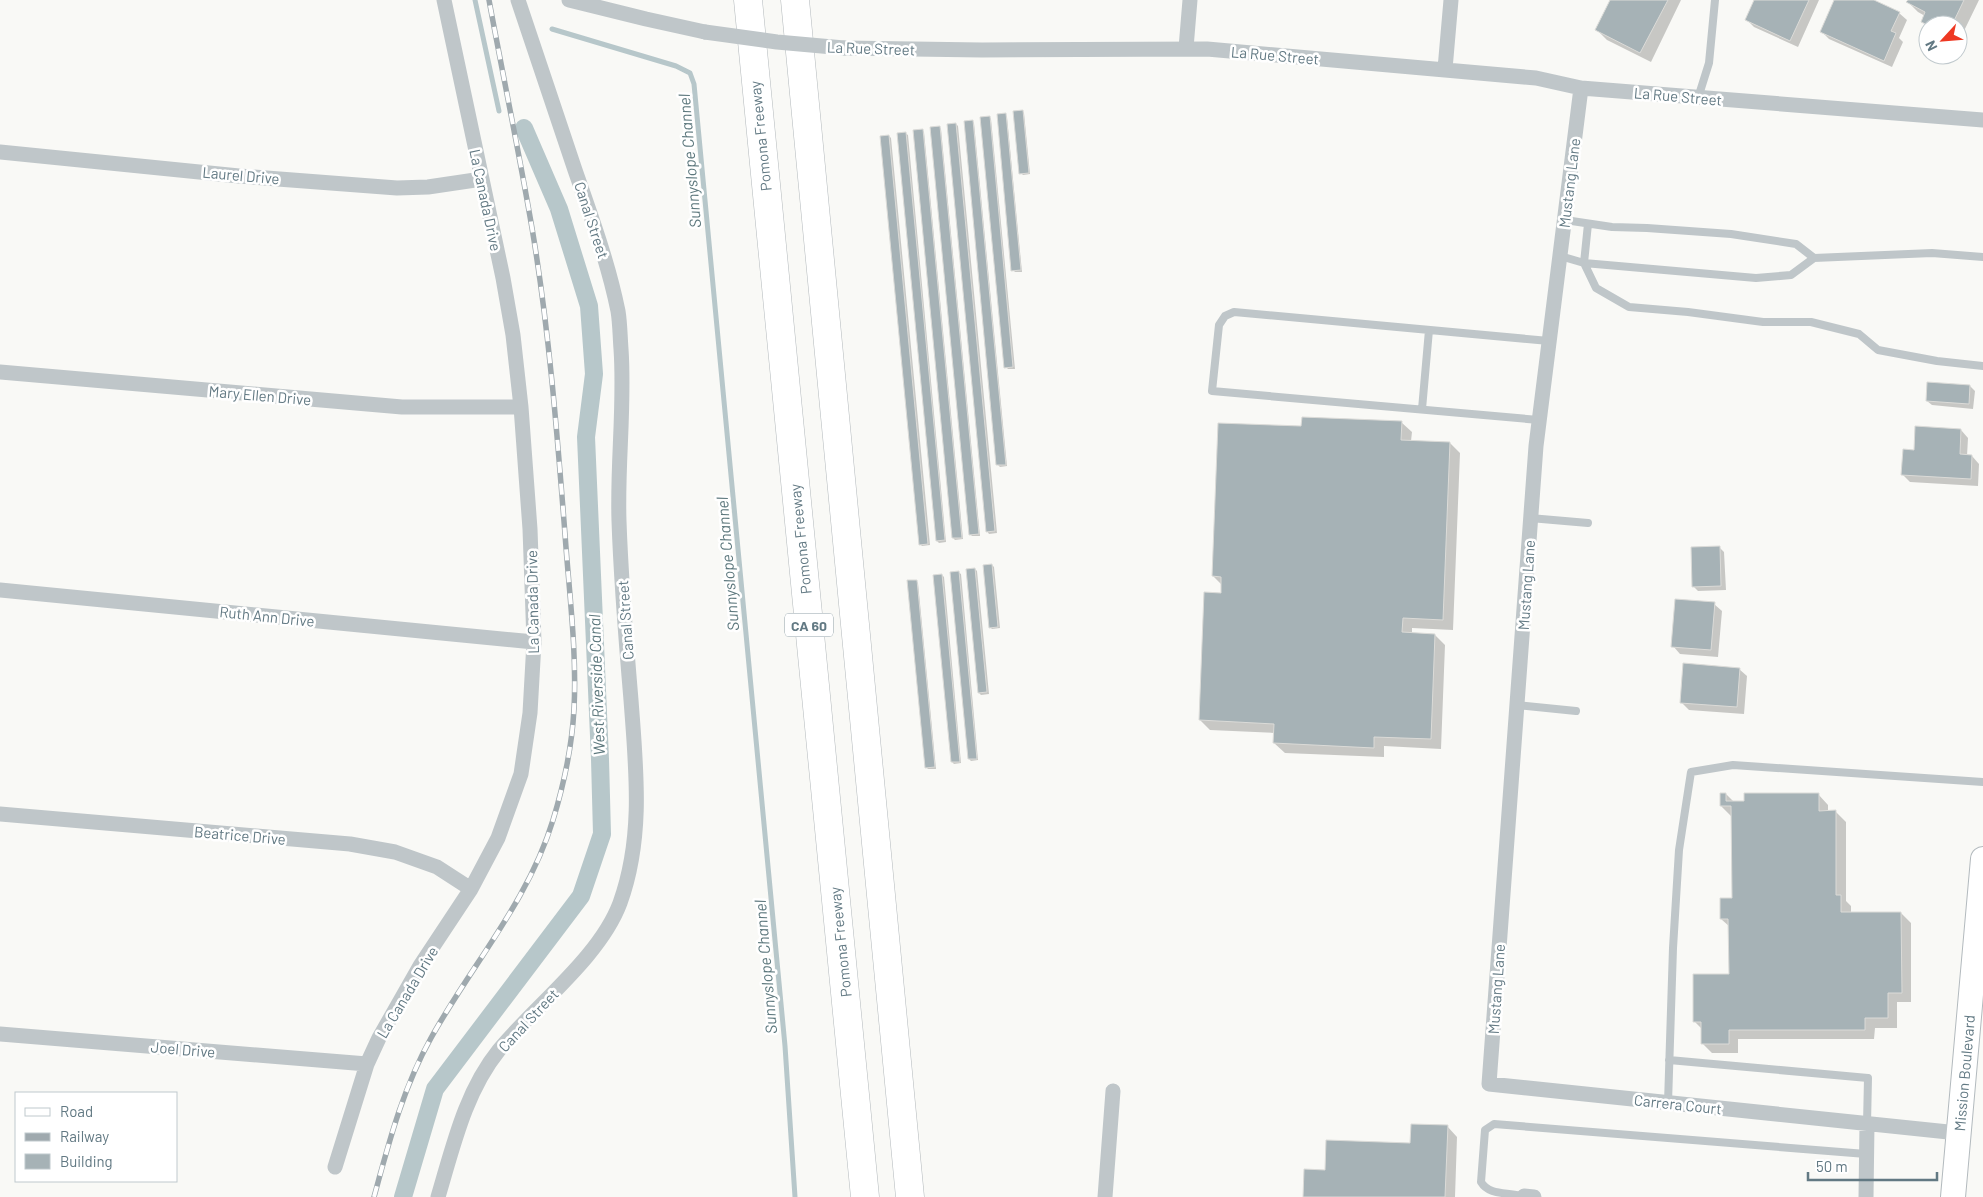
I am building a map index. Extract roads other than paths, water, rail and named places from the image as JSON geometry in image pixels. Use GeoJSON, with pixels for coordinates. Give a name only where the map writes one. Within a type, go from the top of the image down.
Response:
{"type":"FeatureCollection","features":[{"type":"Feature","properties":{"kind":"highway","name":"Pomona Freeway"},"geometry":{"type":"LineString","coordinates":[[748,0],[865,1197]]}},
{"type":"Feature","properties":{"kind":"highway","name":"CA 60"},"geometry":{"type":"LineString","coordinates":[[795,0],[910,1197]]}},
{"type":"Feature","properties":{"kind":"main road","name":"Mission Boulevard"},"geometry":{"type":"LineString","coordinates":[[1953,1197],[1983,859]]}},
{"type":"Feature","properties":{"kind":"street","name":"La Canada Drive"},"geometry":{"type":"LineString","coordinates":[[335,1167],[367,1064],[379,1038],[420,966],[471,889],[498,838],[521,774],[530,712],[534,642],[530,529],[521,407],[510,316],[444,0]]}},
{"type":"Feature","properties":{"kind":"street","name":"Canal Street"},"geometry":{"type":"LineString","coordinates":[[438,1197],[463,1115],[481,1075],[498,1051],[578,966],[607,929],[619,907],[626,884],[635,837],[638,787],[622,588],[619,517],[623,377],[618,315],[609,271],[596,230],[518,0]]}},
{"type":"Feature","properties":{"kind":"street","name":"La Rue Street"},"geometry":{"type":"LineString","coordinates":[[569,0],[705,32],[777,42],[844,48],[982,50],[1186,48],[1536,78],[1581,88],[1983,120]]}},
{"type":"Feature","properties":{"kind":"street"},"geometry":{"type":"LineString","coordinates":[[1186,48],[1190,0]]}},
{"type":"Feature","properties":{"kind":"street"},"geometry":{"type":"LineString","coordinates":[[1446,69],[1452,0]]}},
{"type":"Feature","properties":{"kind":"street","name":"Mustang Lane"},"geometry":{"type":"LineString","coordinates":[[1489,1084],[1530,518],[1539,420],[1581,88]]}},
{"type":"Feature","properties":{"kind":"street","name":"Laurel Drive"},"geometry":{"type":"LineString","coordinates":[[0,152],[239,176],[397,188],[428,187],[482,179]]}},
{"type":"Feature","properties":{"kind":"street","name":"Mary Ellen Drive"},"geometry":{"type":"LineString","coordinates":[[0,372],[402,407],[521,407]]}},
{"type":"Feature","properties":{"kind":"street","name":"Ruth Ann Drive"},"geometry":{"type":"LineString","coordinates":[[0,590],[534,642]]}},
{"type":"Feature","properties":{"kind":"street","name":"Beatrice Drive"},"geometry":{"type":"LineString","coordinates":[[0,814],[350,844],[396,852],[437,867],[471,889]]}},
{"type":"Feature","properties":{"kind":"street","name":"Joel Drive"},"geometry":{"type":"LineString","coordinates":[[0,1034],[367,1064]]}},
{"type":"Feature","properties":{"kind":"street","name":"Carrera Court"},"geometry":{"type":"LineString","coordinates":[[1489,1084],[1958,1133]]}},
{"type":"Feature","properties":{"kind":"street"},"geometry":{"type":"LineString","coordinates":[[1105,1197],[1113,1091]]}},
{"type":"Feature","properties":{"kind":"street"},"geometry":{"type":"LineString","coordinates":[[1866,1197],[1867,1124]]}},
{"type":"Feature","properties":{"kind":"lane"},"geometry":{"type":"LineString","coordinates":[[1698,98],[1709,63],[1715,0]]}},
{"type":"Feature","properties":{"kind":"lane"},"geometry":{"type":"LineString","coordinates":[[1565,220],[1612,227],[1731,234],[1796,244],[1814,258]]}},
{"type":"Feature","properties":{"kind":"lane"},"geometry":{"type":"LineString","coordinates":[[1588,224],[1584,263],[1596,288],[1629,307],[1688,312],[1763,322],[1811,322],[1859,334],[1878,350],[1937,361],[1983,366]]}},
{"type":"Feature","properties":{"kind":"lane"},"geometry":{"type":"LineString","coordinates":[[1560,256],[1584,263],[1756,278],[1792,275],[1814,258],[1932,253],[1983,257]]}},
{"type":"Feature","properties":{"kind":"lane"},"geometry":{"type":"LineString","coordinates":[[1539,420],[1212,391],[1219,325],[1225,316],[1234,312],[1549,341]]}},
{"type":"Feature","properties":{"kind":"lane"},"geometry":{"type":"LineString","coordinates":[[1422,409],[1429,330]]}},
{"type":"Feature","properties":{"kind":"lane"},"geometry":{"type":"LineString","coordinates":[[1530,518],[1588,523]]}},
{"type":"Feature","properties":{"kind":"lane"},"geometry":{"type":"LineString","coordinates":[[1517,705],[1576,711]]}},
{"type":"Feature","properties":{"kind":"lane"},"geometry":{"type":"LineString","coordinates":[[1668,1103],[1679,850],[1690,772],[1733,765],[1983,782]]}},
{"type":"Feature","properties":{"kind":"lane"},"geometry":{"type":"LineString","coordinates":[[1669,1060],[1868,1078],[1867,1124]]}},
{"type":"Feature","properties":{"kind":"lane"},"geometry":{"type":"LineString","coordinates":[[1528,1197],[1490,1192],[1485,1188],[1482,1182],[1486,1130],[1488,1126],[1494,1124],[1866,1154]]}},
{"type":"Feature","properties":{"kind":"waterway","name":"West Riverside Canal"},"geometry":{"type":"LineString","coordinates":[[475,0],[499,111]]}},
{"type":"Feature","properties":{"kind":"waterway","name":"Sunnyslope Channel"},"geometry":{"type":"LineString","coordinates":[[552,29],[676,66],[690,73],[694,84],[785,1046],[795,1197]]}},
{"type":"Feature","properties":{"kind":"waterway","name":"West Riverside Canal"},"geometry":{"type":"LineString","coordinates":[[403,1197],[435,1089],[581,896],[602,834],[586,437],[594,374],[589,306],[559,209],[524,128]]}},
{"type":"Feature","properties":{"kind":"railway"},"geometry":{"type":"LineString","coordinates":[[374,1197],[398,1116],[421,1057],[447,1011],[514,906],[542,850],[561,793],[573,723],[575,687],[572,622],[548,342],[532,228],[489,0]]}}]}
